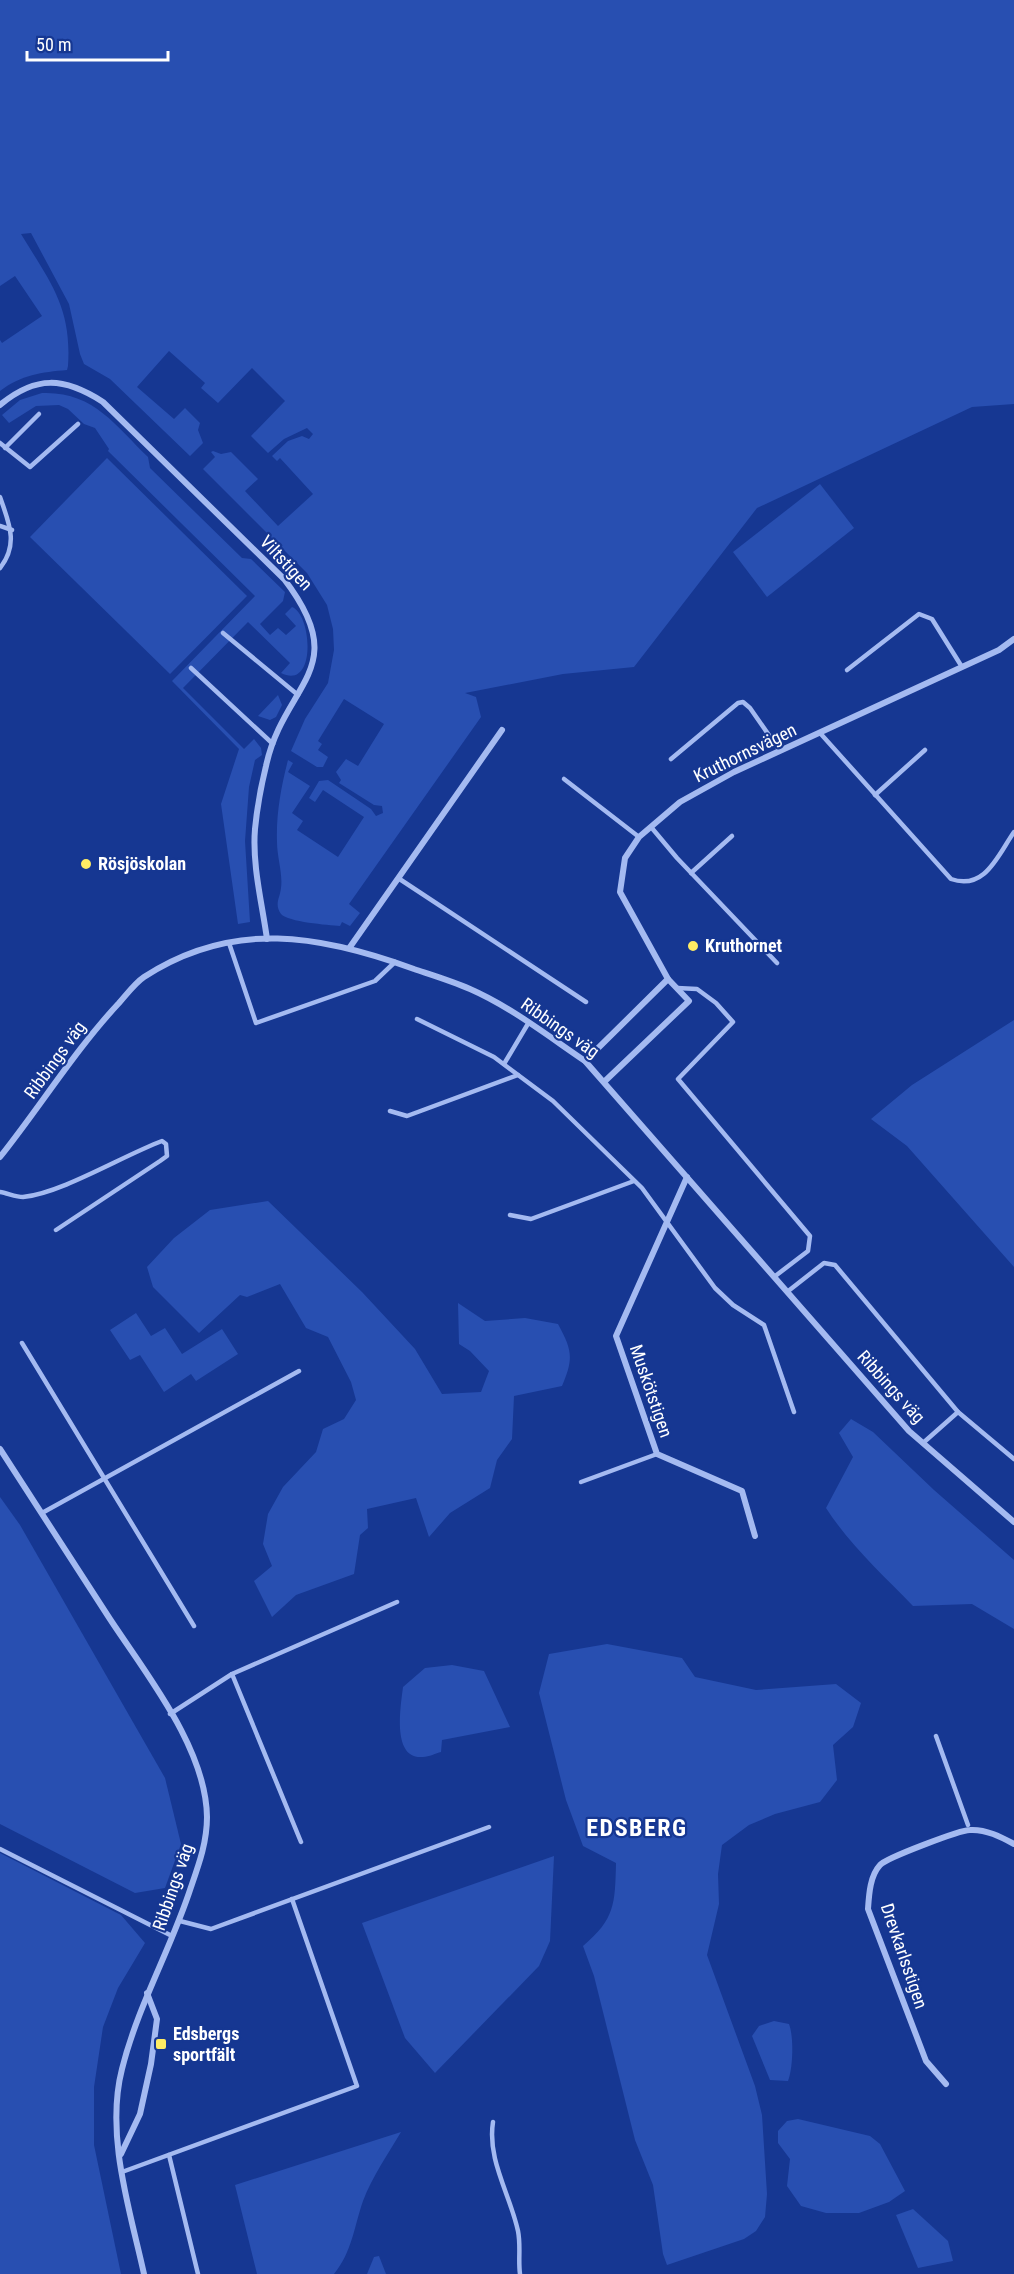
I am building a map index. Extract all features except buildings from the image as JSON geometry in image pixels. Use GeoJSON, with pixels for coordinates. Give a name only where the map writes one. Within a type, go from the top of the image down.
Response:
{"type":"FeatureCollection","features":[{"type":"Feature","properties":{"kind":"street","name":"Viltstigen"},"geometry":{"type":"LineString","coordinates":[[0,405],[24,389],[40,383],[60,382],[85,390],[103,402],[126,424],[284,579],[303,603],[313,627],[315,649],[311,673],[277,732],[266,765],[255,830],[257,870],[267,939]]}},
{"type":"Feature","properties":{"kind":"street","name":"Kruthornsvägen"},"geometry":{"type":"LineString","coordinates":[[677,987],[668,979],[620,892],[625,858],[639,837],[680,802],[734,772],[962,667],[1014,639]]}},
{"type":"Feature","properties":{"kind":"street"},"geometry":{"type":"LineString","coordinates":[[350,947],[502,730]]}},
{"type":"Feature","properties":{"kind":"street","name":"Ribbings väg"},"geometry":{"type":"LineString","coordinates":[[0,1157],[100,1023],[143,978],[195,951],[229,943],[267,939],[312,939],[350,947],[470,989],[529,1022],[585,1061],[605,1081],[909,1431],[1014,1522]]}},
{"type":"Feature","properties":{"kind":"street"},"geometry":{"type":"LineString","coordinates":[[585,1061],[668,979]]}},
{"type":"Feature","properties":{"kind":"street"},"geometry":{"type":"LineString","coordinates":[[605,1081],[689,1001],[677,987]]}},
{"type":"Feature","properties":{"kind":"street","name":"Muskötstigen"},"geometry":{"type":"LineString","coordinates":[[687,1177],[616,1336],[657,1454],[742,1491],[756,1536]]}},
{"type":"Feature","properties":{"kind":"street","name":"Ribbings väg"},"geometry":{"type":"LineString","coordinates":[[0,1449],[170,1714],[193,1757],[203,1785],[207,1817],[204,1851],[180,1921],[147,1993],[121,2071],[117,2119],[120,2155],[144,2274]]}},
{"type":"Feature","properties":{"kind":"street","name":"Drevkarlsstigen"},"geometry":{"type":"LineString","coordinates":[[946,2084],[926,2061],[868,1909],[870,1884],[880,1864],[919,1847],[969,1830],[996,1835],[1014,1844]]}},
{"type":"Feature","properties":{"kind":"street"},"geometry":{"type":"LineString","coordinates":[[120,2155],[140,2114],[151,2064],[157,2019],[147,1993]]}},
{"type":"Feature","properties":{"kind":"lane"},"geometry":{"type":"LineString","coordinates":[[5,448],[39,414]]}},
{"type":"Feature","properties":{"kind":"lane"},"geometry":{"type":"LineString","coordinates":[[0,443],[30,467],[78,424]]}},
{"type":"Feature","properties":{"kind":"lane"},"geometry":{"type":"LineString","coordinates":[[0,497],[12,530],[11,550],[0,568]]}},
{"type":"Feature","properties":{"kind":"lane"},"geometry":{"type":"LineString","coordinates":[[0,526],[12,530]]}},
{"type":"Feature","properties":{"kind":"lane"},"geometry":{"type":"LineString","coordinates":[[847,670],[918,614],[932,619],[962,667]]}},
{"type":"Feature","properties":{"kind":"lane"},"geometry":{"type":"LineString","coordinates":[[223,633],[298,695]]}},
{"type":"Feature","properties":{"kind":"lane"},"geometry":{"type":"LineString","coordinates":[[191,668],[273,744]]}},
{"type":"Feature","properties":{"kind":"lane"},"geometry":{"type":"LineString","coordinates":[[671,759],[738,703],[743,702],[750,708],[780,751]]}},
{"type":"Feature","properties":{"kind":"lane"},"geometry":{"type":"LineString","coordinates":[[820,733],[951,879],[963,883],[972,882],[987,872],[1014,832]]}},
{"type":"Feature","properties":{"kind":"lane"},"geometry":{"type":"LineString","coordinates":[[875,795],[925,750]]}},
{"type":"Feature","properties":{"kind":"lane"},"geometry":{"type":"LineString","coordinates":[[564,779],[639,837]]}},
{"type":"Feature","properties":{"kind":"lane"},"geometry":{"type":"LineString","coordinates":[[651,827],[691,873],[777,963]]}},
{"type":"Feature","properties":{"kind":"lane"},"geometry":{"type":"LineString","coordinates":[[691,873],[732,836]]}},
{"type":"Feature","properties":{"kind":"lane"},"geometry":{"type":"LineString","coordinates":[[398,878],[586,1002]]}},
{"type":"Feature","properties":{"kind":"lane"},"geometry":{"type":"LineString","coordinates":[[229,943],[256,1023],[375,981],[394,962]]}},
{"type":"Feature","properties":{"kind":"lane"},"geometry":{"type":"LineString","coordinates":[[677,987],[697,989],[716,1003],[733,1022],[678,1079],[810,1236],[808,1251],[774,1277]]}},
{"type":"Feature","properties":{"kind":"lane"},"geometry":{"type":"LineString","coordinates":[[417,1019],[504,1064],[553,1101],[634,1181],[667,1221],[715,1288],[733,1305],[765,1325],[794,1412]]}},
{"type":"Feature","properties":{"kind":"lane"},"geometry":{"type":"LineString","coordinates":[[504,1064],[529,1022]]}},
{"type":"Feature","properties":{"kind":"lane"},"geometry":{"type":"LineString","coordinates":[[390,1111],[407,1116],[518,1075]]}},
{"type":"Feature","properties":{"kind":"lane"},"geometry":{"type":"LineString","coordinates":[[0,1192],[21,1197],[54,1188],[145,1147],[162,1141],[166,1144],[167,1156],[57,1230]]}},
{"type":"Feature","properties":{"kind":"lane"},"geometry":{"type":"LineString","coordinates":[[510,1215],[531,1219],[634,1181]]}},
{"type":"Feature","properties":{"kind":"lane"},"geometry":{"type":"LineString","coordinates":[[787,1292],[824,1263],[835,1265],[958,1412],[1014,1459]]}},
{"type":"Feature","properties":{"kind":"lane"},"geometry":{"type":"LineString","coordinates":[[22,1343],[194,1626]]}},
{"type":"Feature","properties":{"kind":"lane"},"geometry":{"type":"LineString","coordinates":[[42,1513],[298,1371]]}},
{"type":"Feature","properties":{"kind":"lane"},"geometry":{"type":"LineString","coordinates":[[923,1443],[958,1412]]}},
{"type":"Feature","properties":{"kind":"lane"},"geometry":{"type":"LineString","coordinates":[[581,1482],[657,1454]]}},
{"type":"Feature","properties":{"kind":"lane"},"geometry":{"type":"LineString","coordinates":[[170,1714],[232,1674],[397,1602]]}},
{"type":"Feature","properties":{"kind":"lane"},"geometry":{"type":"LineString","coordinates":[[232,1674],[301,1842]]}},
{"type":"Feature","properties":{"kind":"lane"},"geometry":{"type":"LineString","coordinates":[[936,1736],[968,1825]]}},
{"type":"Feature","properties":{"kind":"lane"},"geometry":{"type":"LineString","coordinates":[[180,1921],[211,1929],[489,1827]]}},
{"type":"Feature","properties":{"kind":"lane"},"geometry":{"type":"LineString","coordinates":[[0,1849],[172,1936]]}},
{"type":"Feature","properties":{"kind":"lane"},"geometry":{"type":"LineString","coordinates":[[122,2172],[357,2086],[292,1899]]}},
{"type":"Feature","properties":{"kind":"lane"},"geometry":{"type":"LineString","coordinates":[[494,2122],[490,2139],[493,2156],[518,2230],[520,2244],[518,2273]]}},
{"type":"Feature","properties":{"kind":"lane"},"geometry":{"type":"LineString","coordinates":[[169,2155],[198,2274]]}},
{"type":"Feature","properties":{"kind":"shaded area"},"geometry":{"type":"Polygon","coordinates":[[[0,0],[1014,0],[1014,404],[972,407],[757,508],[634,667],[563,674],[465,693],[476,697],[481,717],[349,904],[360,913],[350,926],[342,922],[340,926],[327,925],[285,917],[278,907],[281,871],[277,848],[277,821],[288,760],[293,763],[288,772],[310,786],[292,813],[303,821],[297,830],[338,857],[364,817],[323,790],[315,802],[309,798],[319,781],[328,780],[371,809],[376,816],[383,813],[382,806],[374,805],[339,783],[341,780],[336,772],[346,759],[358,766],[384,724],[344,699],[318,741],[322,744],[318,750],[328,757],[323,767],[317,767],[291,751],[305,719],[328,683],[334,650],[333,629],[327,605],[307,573],[203,469],[215,457],[211,452],[221,454],[231,452],[258,479],[245,491],[278,526],[313,494],[280,458],[277,461],[272,456],[288,441],[302,436],[309,439],[313,434],[307,428],[284,439],[268,453],[251,436],[285,401],[252,368],[218,403],[201,388],[205,383],[169,351],[137,387],[174,419],[185,408],[200,423],[198,430],[203,443],[190,456],[110,379],[84,364],[69,304],[31,233],[21,234],[50,281],[63,311],[68,345],[68,366],[67,370],[40,373],[24,378],[0,391],[0,340],[2,343],[42,316],[15,276],[0,286],[0,0]]]}},
{"type":"Feature","properties":{"kind":"shaded area"},"geometry":{"type":"Polygon","coordinates":[[[42,393],[75,398],[102,412],[148,457],[150,468],[242,558],[251,559],[285,592],[283,601],[260,624],[270,635],[278,628],[286,635],[296,626],[285,614],[292,607],[299,613],[304,623],[307,636],[306,662],[301,671],[293,676],[281,673],[290,663],[248,622],[183,688],[244,749],[254,739],[261,748],[262,755],[255,760],[249,787],[245,841],[250,922],[238,924],[221,804],[239,749],[172,681],[255,596],[108,451],[109,449],[95,428],[84,424],[68,409],[59,405],[36,406],[9,423],[2,415],[20,400],[42,393]]]}},
{"type":"Feature","properties":{"kind":"shaded area"},"geometry":{"type":"Polygon","coordinates":[[[107,458],[247,596],[170,674],[30,537],[107,458]]]}},
{"type":"Feature","properties":{"kind":"shaded area"},"geometry":{"type":"Polygon","coordinates":[[[820,484],[854,528],[767,597],[733,552],[820,484]]]}},
{"type":"Feature","properties":{"kind":"shaded area"},"geometry":{"type":"Polygon","coordinates":[[[278,695],[282,705],[276,717],[270,720],[258,716],[278,695]]]}},
{"type":"Feature","properties":{"kind":"shaded area"},"geometry":{"type":"Polygon","coordinates":[[[1014,1020],[1014,1267],[907,1146],[871,1119],[912,1085],[1014,1020]]]}},
{"type":"Feature","properties":{"kind":"shaded area"},"geometry":{"type":"Polygon","coordinates":[[[268,1201],[362,1292],[415,1349],[442,1394],[481,1392],[489,1371],[470,1351],[459,1344],[458,1303],[485,1321],[525,1318],[558,1324],[570,1354],[562,1386],[514,1396],[512,1439],[497,1460],[490,1488],[450,1513],[429,1537],[416,1498],[367,1509],[368,1528],[360,1535],[354,1574],[296,1595],[272,1617],[254,1581],[272,1566],[263,1544],[268,1514],[283,1487],[316,1452],[323,1429],[344,1419],[356,1400],[351,1382],[328,1337],[306,1328],[280,1284],[247,1297],[240,1295],[199,1333],[153,1287],[147,1267],[174,1238],[210,1210],[268,1201]]]}},
{"type":"Feature","properties":{"kind":"shaded area"},"geometry":{"type":"Polygon","coordinates":[[[136,1313],[151,1336],[165,1328],[182,1354],[222,1329],[238,1354],[196,1381],[191,1374],[164,1392],[140,1355],[130,1360],[110,1330],[136,1313]]]}},
{"type":"Feature","properties":{"kind":"shaded area"},"geometry":{"type":"Polygon","coordinates":[[[851,1419],[873,1432],[934,1490],[1014,1560],[1014,1629],[972,1604],[913,1606],[845,1534],[826,1508],[853,1457],[839,1433],[851,1419]]]}},
{"type":"Feature","properties":{"kind":"shaded area"},"geometry":{"type":"Polygon","coordinates":[[[0,1497],[20,1525],[165,1778],[181,1844],[165,1888],[135,1893],[0,1824],[0,1497]]]}},
{"type":"Feature","properties":{"kind":"shaded area"},"geometry":{"type":"Polygon","coordinates":[[[607,1644],[682,1658],[695,1677],[756,1690],[836,1684],[861,1703],[853,1727],[833,1745],[837,1780],[820,1802],[775,1814],[749,1825],[722,1845],[718,1874],[719,1904],[707,1955],[755,2086],[762,2115],[767,2194],[765,2217],[756,2231],[744,2239],[667,2265],[663,2254],[653,2185],[635,2140],[594,1976],[583,1946],[602,1927],[611,1910],[614,1900],[616,1863],[583,1846],[566,1800],[539,1693],[549,1654],[607,1644]]]}},
{"type":"Feature","properties":{"kind":"shaded area"},"geometry":{"type":"Polygon","coordinates":[[[452,1665],[484,1671],[510,1727],[442,1740],[441,1752],[425,1757],[413,1756],[406,1750],[400,1730],[403,1687],[425,1668],[452,1665]]]}},
{"type":"Feature","properties":{"kind":"shaded area"},"geometry":{"type":"Polygon","coordinates":[[[0,1853],[121,1915],[145,1943],[118,1988],[103,2027],[94,2087],[94,2145],[121,2274],[0,2274],[0,1853]]]}},
{"type":"Feature","properties":{"kind":"shaded area"},"geometry":{"type":"Polygon","coordinates":[[[554,1856],[550,1941],[539,1966],[435,2073],[405,2038],[362,1923],[554,1856]]]}},
{"type":"Feature","properties":{"kind":"shaded area"},"geometry":{"type":"Polygon","coordinates":[[[774,2021],[789,2024],[791,2030],[792,2052],[788,2081],[770,2080],[752,2036],[759,2026],[774,2021]]]}},
{"type":"Feature","properties":{"kind":"shaded area"},"geometry":{"type":"Polygon","coordinates":[[[798,2119],[870,2136],[880,2144],[905,2191],[889,2202],[859,2213],[826,2213],[801,2206],[787,2186],[790,2159],[778,2143],[778,2131],[787,2121],[798,2119]]]}},
{"type":"Feature","properties":{"kind":"shaded area"},"geometry":{"type":"Polygon","coordinates":[[[401,2132],[367,2192],[349,2248],[334,2274],[257,2274],[235,2185],[401,2132]]]}},
{"type":"Feature","properties":{"kind":"shaded area"},"geometry":{"type":"Polygon","coordinates":[[[913,2209],[948,2241],[953,2261],[918,2268],[896,2215],[913,2209]]]}},
{"type":"Feature","properties":{"kind":"shaded area"},"geometry":{"type":"Polygon","coordinates":[[[379,2256],[386,2274],[367,2274],[374,2257],[379,2256]]]}},
{"type":"Feature","properties":{"kind":"place","name":"Rösjöskolan"},"geometry":{"type":"Point","coordinates":[86,864]}},
{"type":"Feature","properties":{"kind":"place","name":"Kruthornet"},"geometry":{"type":"Point","coordinates":[693,946]}},
{"type":"Feature","properties":{"kind":"place","name":"Edsbergs sportfält"},"geometry":{"type":"Point","coordinates":[161,2044]}},
{"type":"Feature","properties":{"kind":"district","name":"EDSBERG"},"geometry":{"type":"Point","coordinates":[637,1828]}}]}
